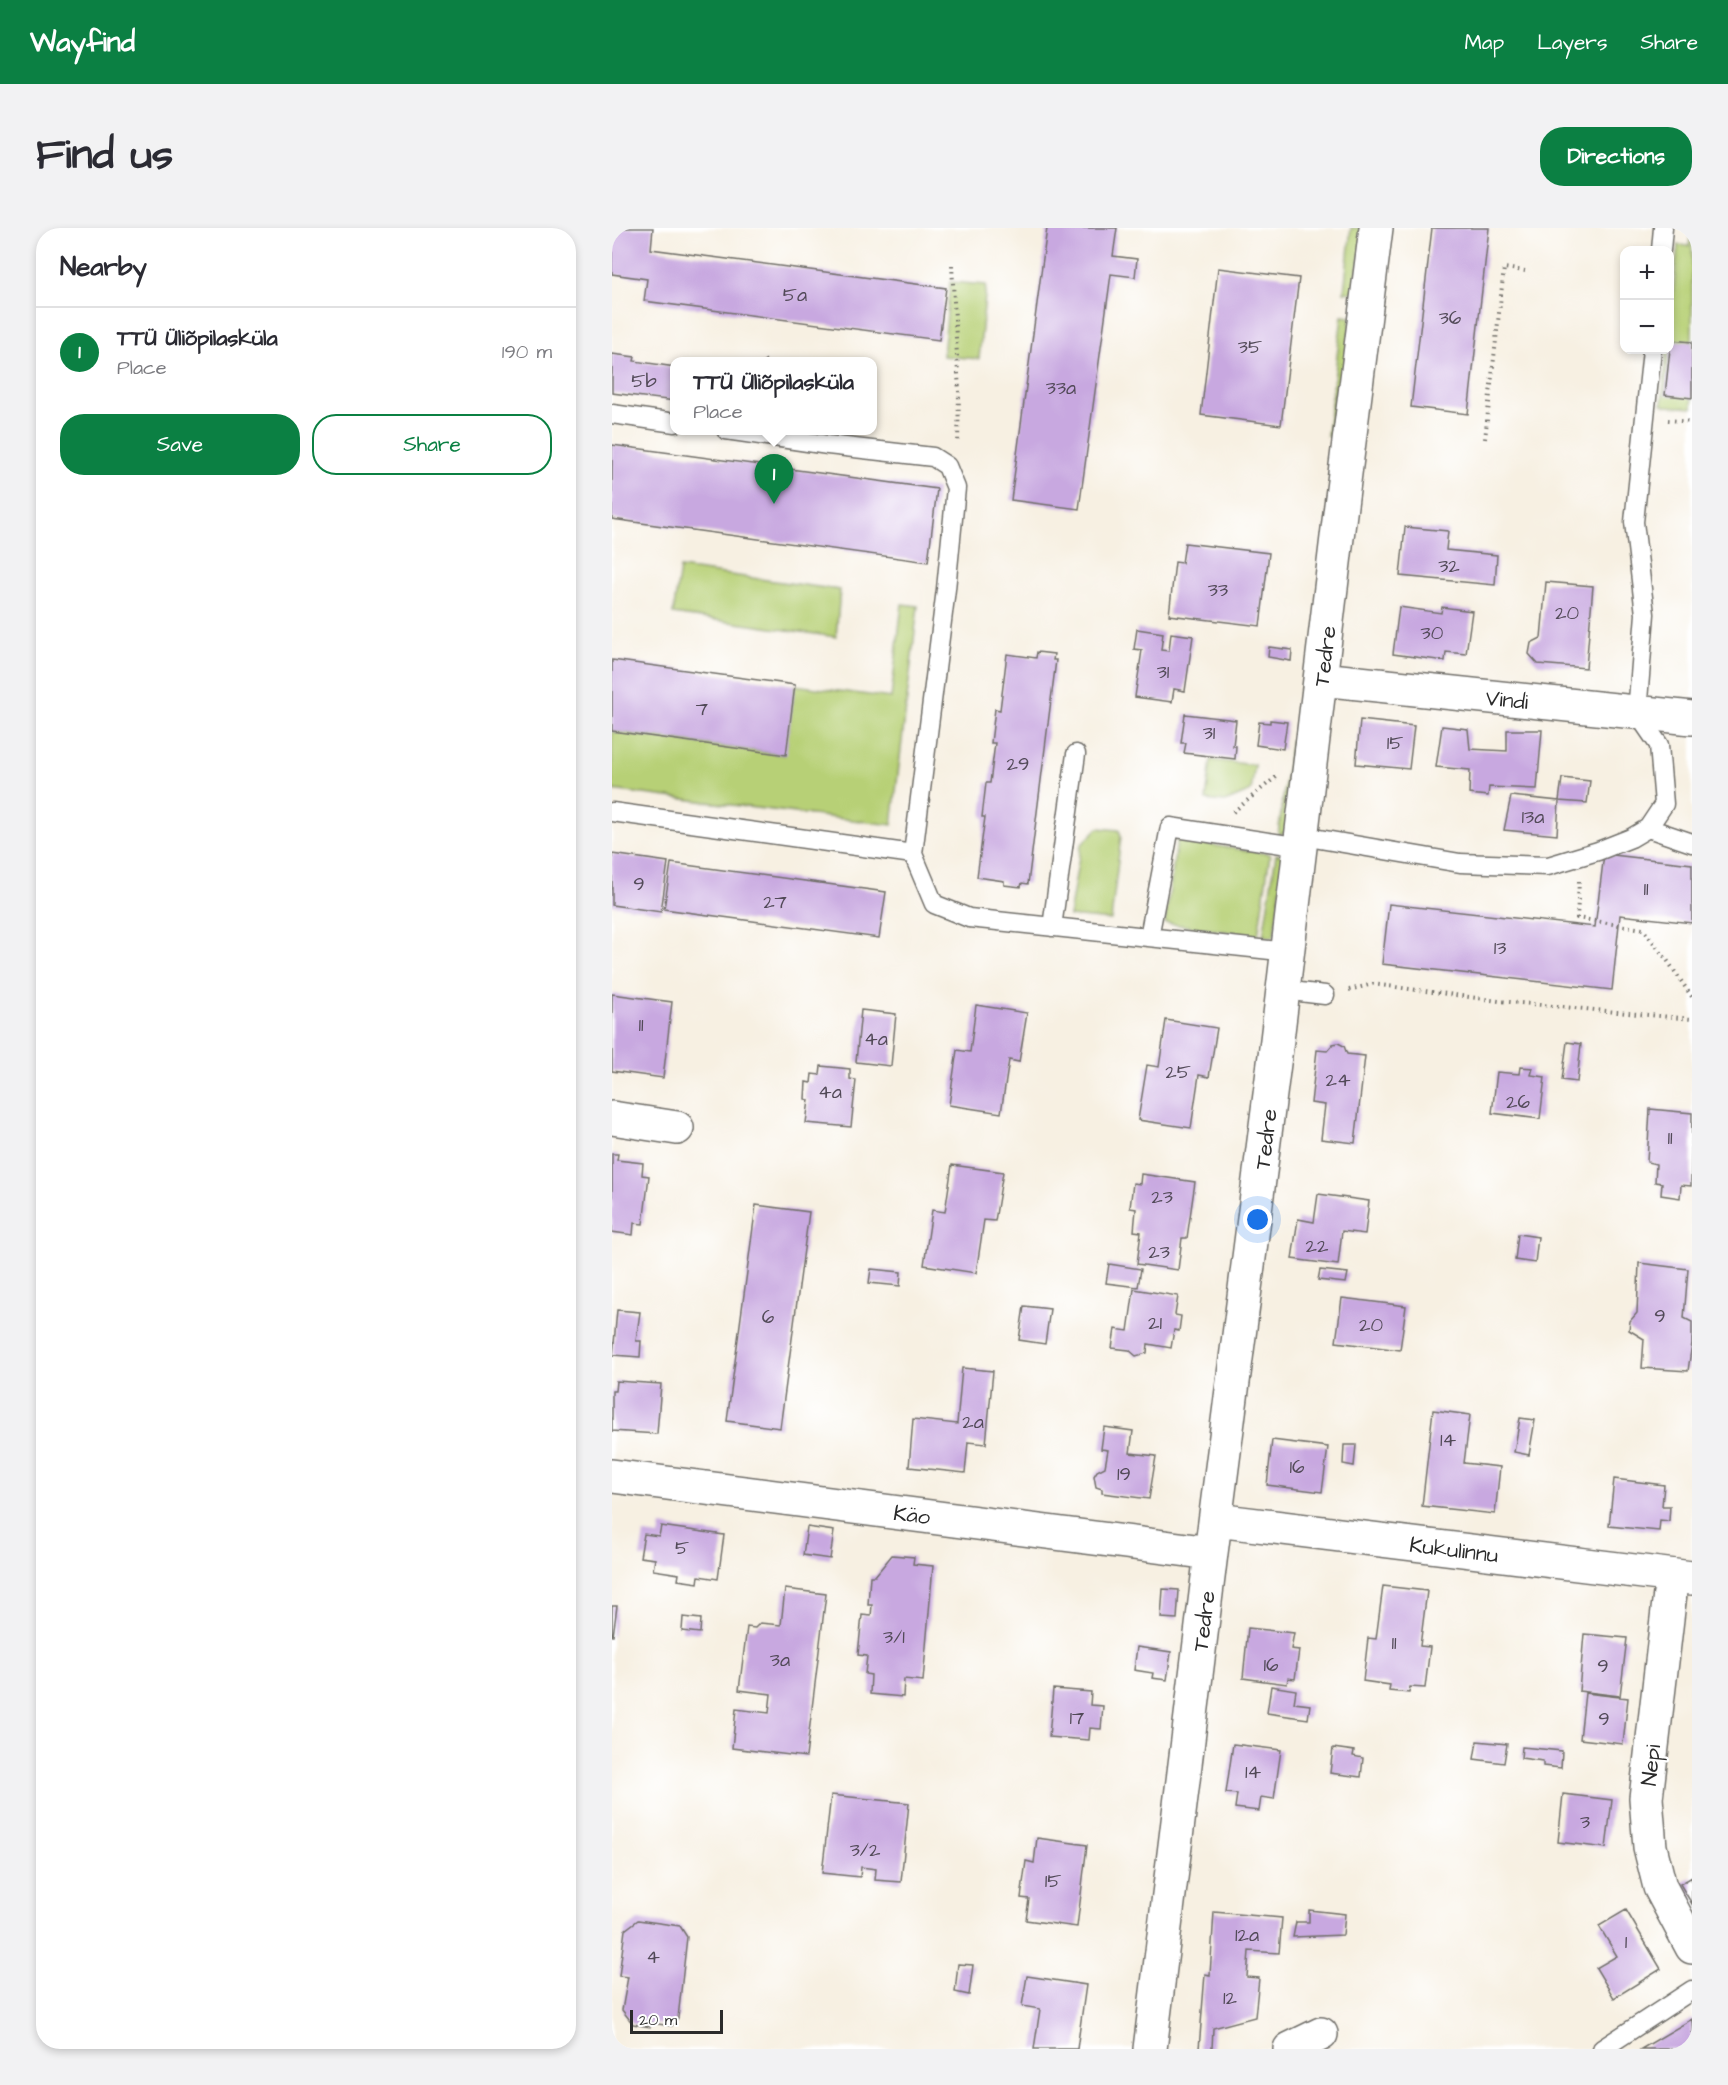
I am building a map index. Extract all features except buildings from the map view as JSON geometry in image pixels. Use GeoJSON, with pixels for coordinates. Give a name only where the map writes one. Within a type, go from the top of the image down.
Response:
{"type":"FeatureCollection","features":[{"type":"Feature","properties":{"kind":"street","name":"Tedre"},"geometry":{"type":"LineString","coordinates":[[1150,2049],[1377,228]]}},
{"type":"Feature","properties":{"kind":"street","name":"Vindi"},"geometry":{"type":"LineString","coordinates":[[1321,679],[1692,718]]}},
{"type":"Feature","properties":{"kind":"street"},"geometry":{"type":"LineString","coordinates":[[612,1118],[677,1128]]}},
{"type":"Feature","properties":{"kind":"street","name":"Käo"},"geometry":{"type":"LineString","coordinates":[[612,1476],[1211,1553]]}},
{"type":"Feature","properties":{"kind":"street","name":"Kukulinnu"},"geometry":{"type":"LineString","coordinates":[[1215,1520],[1682,1577]]}},
{"type":"Feature","properties":{"kind":"street","name":"Nepi"},"geometry":{"type":"LineString","coordinates":[[1682,1577],[1646,1798],[1650,1847],[1660,1887],[1692,1947]]}},
{"type":"Feature","properties":{"kind":"street"},"geometry":{"type":"LineString","coordinates":[[1290,2049],[1321,2034]]}},
{"type":"Feature","properties":{"kind":"lane"},"geometry":{"type":"LineString","coordinates":[[1661,246],[1663,228]]}},
{"type":"Feature","properties":{"kind":"lane"},"geometry":{"type":"LineString","coordinates":[[1149,937],[1170,827],[1207,833],[1301,841],[1460,863],[1548,866],[1631,838],[1648,828],[1664,804],[1659,745],[1637,713],[1645,614],[1634,522],[1652,354]]}},
{"type":"Feature","properties":{"kind":"lane"},"geometry":{"type":"LineString","coordinates":[[612,414],[670,422]]}},
{"type":"Feature","properties":{"kind":"lane"},"geometry":{"type":"LineString","coordinates":[[764,435],[933,457],[947,466],[957,488],[913,854],[934,904],[969,918],[1288,952]]}},
{"type":"Feature","properties":{"kind":"lane"},"geometry":{"type":"LineString","coordinates":[[1052,927],[1076,754]]}},
{"type":"Feature","properties":{"kind":"lane"},"geometry":{"type":"LineString","coordinates":[[612,812],[913,854]]}},
{"type":"Feature","properties":{"kind":"lane"},"geometry":{"type":"LineString","coordinates":[[1648,828],[1692,843]]}},
{"type":"Feature","properties":{"kind":"lane"},"geometry":{"type":"LineString","coordinates":[[1283,990],[1325,995]]}},
{"type":"Feature","properties":{"kind":"lane"},"geometry":{"type":"LineString","coordinates":[[1602,2049],[1692,1990]]}},
{"type":"Feature","properties":{"kind":"path"},"geometry":{"type":"LineString","coordinates":[[947,466],[958,443],[959,392],[952,265]]}},
{"type":"Feature","properties":{"kind":"path"},"geometry":{"type":"LineString","coordinates":[[1485,439],[1504,268],[1525,271]]}},
{"type":"Feature","properties":{"kind":"path"},"geometry":{"type":"LineString","coordinates":[[1207,833],[1282,773]]}},
{"type":"Feature","properties":{"kind":"path"},"geometry":{"type":"LineString","coordinates":[[1581,856],[1578,918],[1643,929],[1692,998]]}},
{"type":"Feature","properties":{"kind":"path"},"geometry":{"type":"LineString","coordinates":[[1325,995],[1373,984],[1499,1001],[1692,1019]]}},
{"type":"Feature","properties":{"kind":"green space"},"geometry":{"type":"Polygon","coordinates":[[[1351,228],[1364,228],[1354,293],[1344,292],[1351,228]]]}},
{"type":"Feature","properties":{"kind":"green space"},"geometry":{"type":"Polygon","coordinates":[[[1692,228],[1692,408],[1662,404],[1667,354],[1674,354],[1674,283],[1678,245],[1689,246],[1692,228]]]}},
{"type":"Feature","properties":{"kind":"green space"},"geometry":{"type":"Polygon","coordinates":[[[950,282],[986,285],[979,359],[943,356],[950,282]]]}},
{"type":"Feature","properties":{"kind":"green space"},"geometry":{"type":"Polygon","coordinates":[[[1342,316],[1351,317],[1337,438],[1327,436],[1342,316]]]}},
{"type":"Feature","properties":{"kind":"green space"},"geometry":{"type":"Polygon","coordinates":[[[680,568],[840,590],[836,637],[673,614],[680,568]]]}},
{"type":"Feature","properties":{"kind":"green space"},"geometry":{"type":"Polygon","coordinates":[[[902,604],[918,606],[892,825],[612,790],[612,731],[785,755],[795,685],[891,698],[902,604]]]}},
{"type":"Feature","properties":{"kind":"green space"},"geometry":{"type":"Polygon","coordinates":[[[1291,740],[1300,742],[1286,832],[1278,835],[1291,740]]]}},
{"type":"Feature","properties":{"kind":"green space"},"geometry":{"type":"Polygon","coordinates":[[[1211,760],[1255,765],[1251,791],[1225,802],[1206,800],[1211,760]]]}},
{"type":"Feature","properties":{"kind":"green space"},"geometry":{"type":"Polygon","coordinates":[[[1098,828],[1119,830],[1121,836],[1111,920],[1069,916],[1081,845],[1098,828]]]}},
{"type":"Feature","properties":{"kind":"green space"},"geometry":{"type":"Polygon","coordinates":[[[1177,840],[1270,854],[1258,936],[1165,923],[1177,840]]]}},
{"type":"Feature","properties":{"kind":"green space"},"geometry":{"type":"Polygon","coordinates":[[[1276,854],[1285,856],[1274,937],[1263,936],[1276,854]]]}},
{"type":"Feature","properties":{"kind":"place","name":"TTÜ Üliõpilasküla"},"geometry":{"type":"Point","coordinates":[774,504]}}]}
